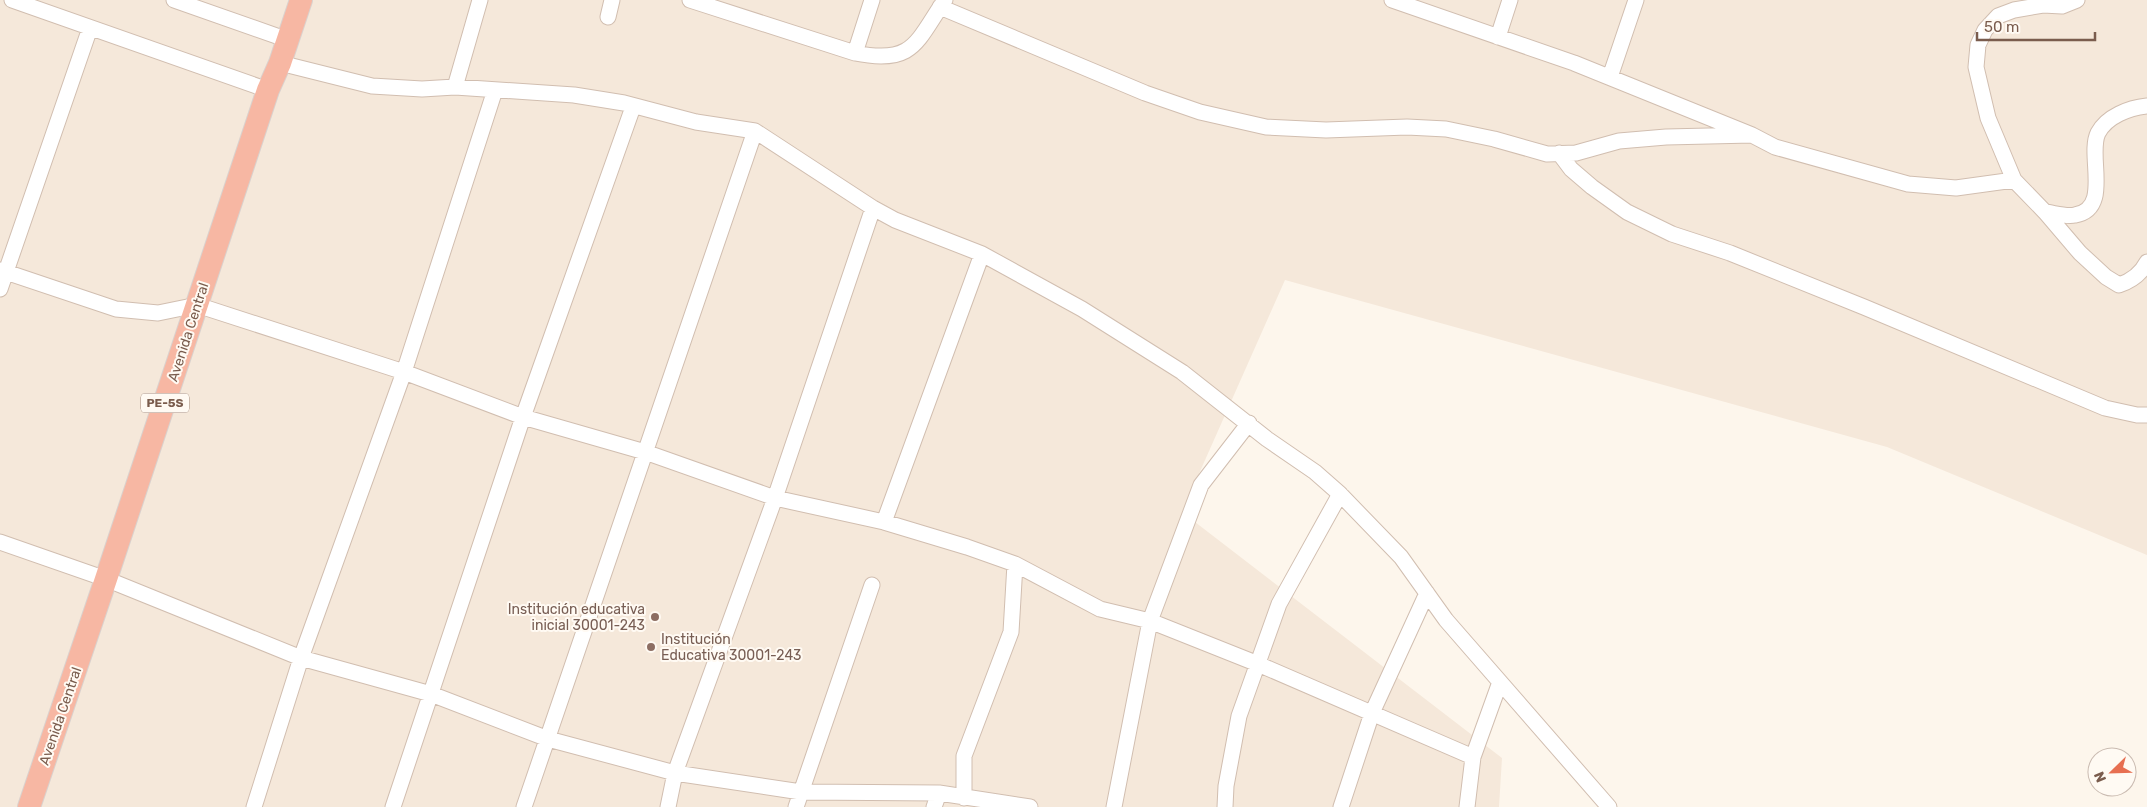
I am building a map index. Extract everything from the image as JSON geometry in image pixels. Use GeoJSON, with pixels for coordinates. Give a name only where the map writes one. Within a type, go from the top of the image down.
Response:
{"type":"FeatureCollection","features":[{"type":"Feature","properties":{"kind":"highway","name":"Avenida Central"},"geometry":{"type":"LineString","coordinates":[[28,807],[106,579],[268,90],[280,63],[301,0]]}},
{"type":"Feature","properties":{"kind":"street"},"geometry":{"type":"LineString","coordinates":[[12,0],[268,90]]}},
{"type":"Feature","properties":{"kind":"street"},"geometry":{"type":"LineString","coordinates":[[174,0],[288,40]]}},
{"type":"Feature","properties":{"kind":"street"},"geometry":{"type":"LineString","coordinates":[[455,87],[480,0]]}},
{"type":"Feature","properties":{"kind":"street"},"geometry":{"type":"LineString","coordinates":[[608,17],[612,0]]}},
{"type":"Feature","properties":{"kind":"street"},"geometry":{"type":"LineString","coordinates":[[690,0],[856,53],[876,57],[902,54],[913,47],[943,4],[1146,93],[1209,114],[1266,127],[1326,130],[1407,127],[1446,129],[1494,138],[1547,154],[1576,152],[1619,141],[1666,137],[1752,135]]}},
{"type":"Feature","properties":{"kind":"street"},"geometry":{"type":"LineString","coordinates":[[856,53],[872,0]]}},
{"type":"Feature","properties":{"kind":"street"},"geometry":{"type":"LineString","coordinates":[[1392,0],[1610,77],[1752,135],[1775,147],[1908,184],[1956,188],[2014,180]]}},
{"type":"Feature","properties":{"kind":"street"},"geometry":{"type":"LineString","coordinates":[[1498,37],[1510,0]]}},
{"type":"Feature","properties":{"kind":"street"},"geometry":{"type":"LineString","coordinates":[[1610,77],[1636,0]]}},
{"type":"Feature","properties":{"kind":"street"},"geometry":{"type":"LineString","coordinates":[[2077,0],[2062,6],[2043,5],[2014,10],[1998,16],[1985,30],[1978,45],[1976,67],[1988,118],[2014,180],[2092,266],[2119,285],[2126,283],[2143,271],[2147,262]]}},
{"type":"Feature","properties":{"kind":"street"},"geometry":{"type":"LineString","coordinates":[[0,290],[3,271],[90,28]]}},
{"type":"Feature","properties":{"kind":"street"},"geometry":{"type":"LineString","coordinates":[[280,63],[372,86],[422,89],[455,87],[574,95],[696,122],[755,131],[873,208],[895,220],[982,254],[1082,309],[1182,372],[1249,423],[1267,440],[1315,472],[1340,494],[1401,557],[1446,620],[1609,807]]}},
{"type":"Feature","properties":{"kind":"street"},"geometry":{"type":"LineString","coordinates":[[254,807],[302,658],[404,372],[495,90]]}},
{"type":"Feature","properties":{"kind":"street"},"geometry":{"type":"LineString","coordinates":[[2045,212],[2074,216],[2084,213],[2091,206],[2096,191],[2095,150],[2098,134],[2106,123],[2120,114],[2131,108],[2147,106]]}},
{"type":"Feature","properties":{"kind":"street"},"geometry":{"type":"LineString","coordinates":[[393,807],[523,417],[633,107]]}},
{"type":"Feature","properties":{"kind":"street"},"geometry":{"type":"LineString","coordinates":[[524,807],[755,131]]}},
{"type":"Feature","properties":{"kind":"street"},"geometry":{"type":"LineString","coordinates":[[1559,153],[1571,169],[1592,187],[1627,212],[1672,234],[1730,253],[1864,306],[2104,408],[2137,415],[2147,415]]}},
{"type":"Feature","properties":{"kind":"street"},"geometry":{"type":"LineString","coordinates":[[668,807],[675,774],[775,498],[873,208]]}},
{"type":"Feature","properties":{"kind":"street"},"geometry":{"type":"LineString","coordinates":[[884,522],[982,254]]}},
{"type":"Feature","properties":{"kind":"street"},"geometry":{"type":"LineString","coordinates":[[3,271],[116,309],[158,313],[197,305],[404,372],[523,417],[645,452],[775,498],[884,522],[1015,564],[1100,608],[1150,621],[1258,664],[1474,757]]}},
{"type":"Feature","properties":{"kind":"street"},"geometry":{"type":"LineString","coordinates":[[1114,807],[1150,621],[1201,485],[1249,423]]}},
{"type":"Feature","properties":{"kind":"street"},"geometry":{"type":"LineString","coordinates":[[1225,807],[1226,786],[1239,716],[1279,604],[1340,494]]}},
{"type":"Feature","properties":{"kind":"street"},"geometry":{"type":"LineString","coordinates":[[0,542],[106,579],[302,658],[431,694],[548,739],[675,774],[801,792],[937,800],[964,798],[1030,807]]}},
{"type":"Feature","properties":{"kind":"street"},"geometry":{"type":"LineString","coordinates":[[964,798],[964,756],[1011,632],[1015,564]]}},
{"type":"Feature","properties":{"kind":"street"},"geometry":{"type":"LineString","coordinates":[[796,807],[872,585]]}},
{"type":"Feature","properties":{"kind":"street"},"geometry":{"type":"LineString","coordinates":[[1341,807],[1372,713],[1427,593]]}},
{"type":"Feature","properties":{"kind":"street"},"geometry":{"type":"LineString","coordinates":[[1467,807],[1474,757],[1500,682]]}},
{"type":"Feature","properties":{"kind":"shaded area"},"geometry":{"type":"Polygon","coordinates":[[[0,0],[2147,0],[2147,555],[1887,447],[1285,280],[1182,512],[1502,758],[1499,807],[0,807],[0,0]]]}},
{"type":"Feature","properties":{"kind":"place","name":"Institución educativa inicial 30001-243"},"geometry":{"type":"Point","coordinates":[655,617]}},
{"type":"Feature","properties":{"kind":"place","name":"Institución Educativa 30001-243"},"geometry":{"type":"Point","coordinates":[651,647]}}]}
